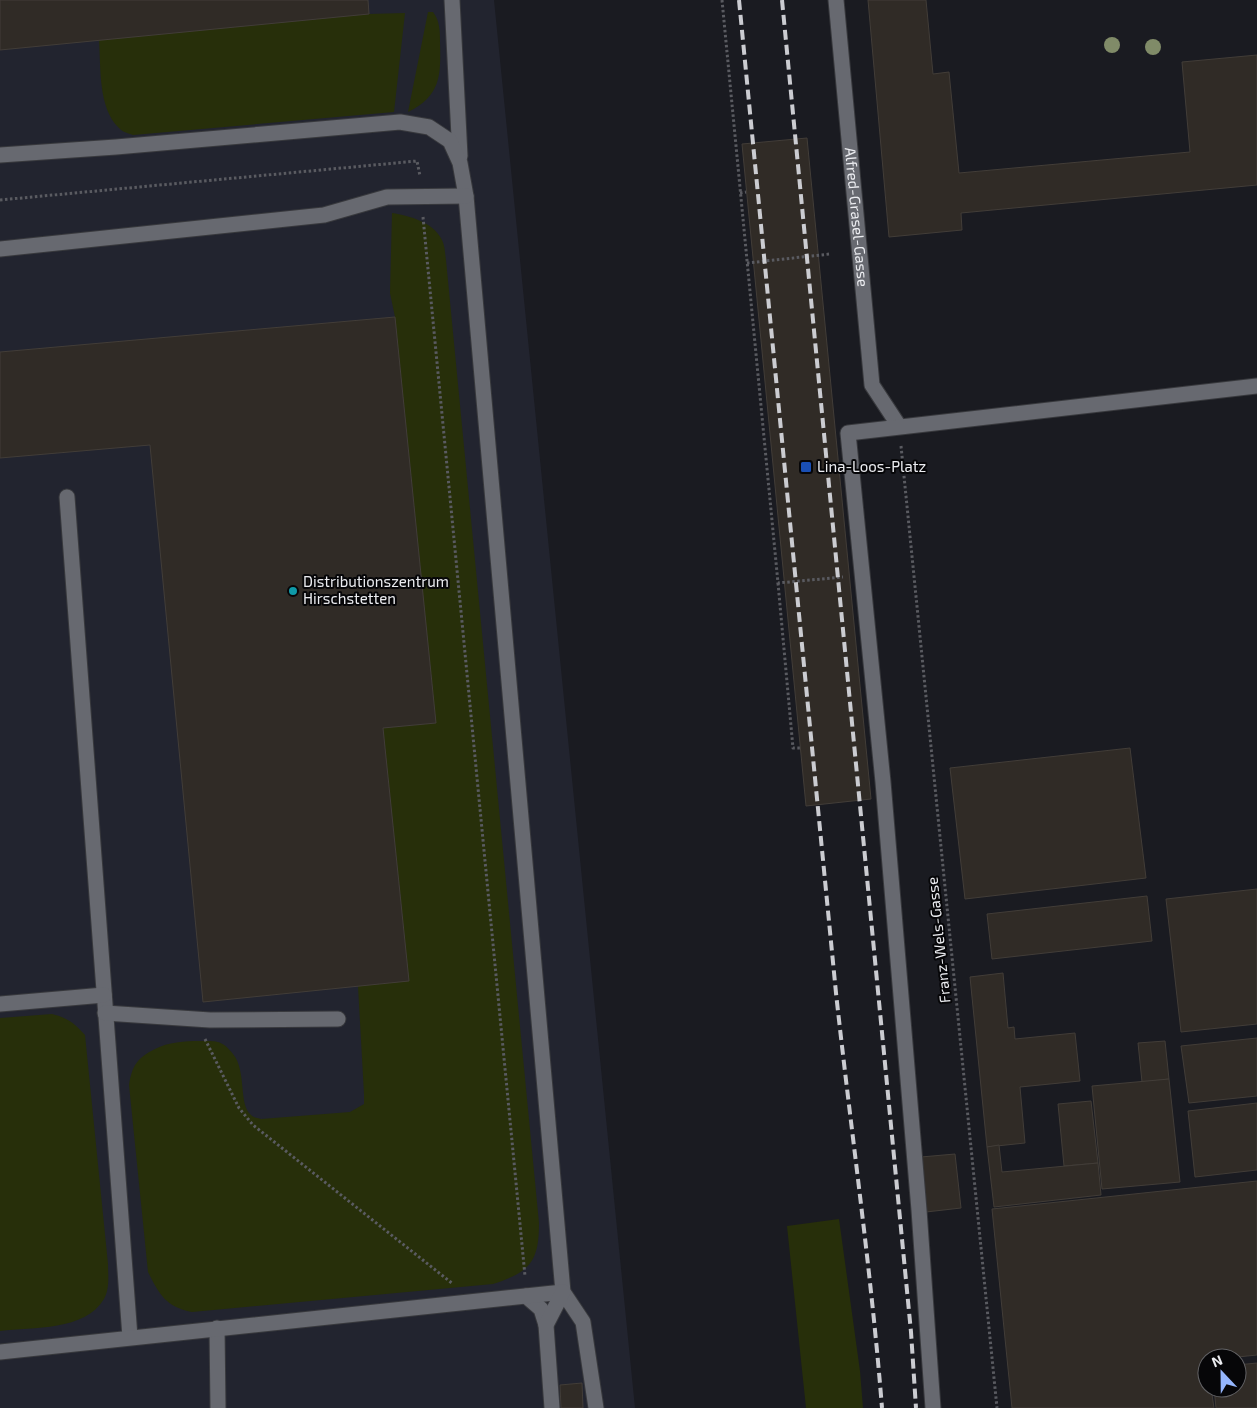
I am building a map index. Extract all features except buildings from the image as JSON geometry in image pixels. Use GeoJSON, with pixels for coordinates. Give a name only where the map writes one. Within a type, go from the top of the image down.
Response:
{"type":"FeatureCollection","features":[{"type":"Feature","properties":{"kind":"street"},"geometry":{"type":"LineString","coordinates":[[452,0],[460,163],[466,196],[563,1292],[583,1322],[596,1408]]}},
{"type":"Feature","properties":{"kind":"street","name":"Alfred-Grasel-Gasse"},"geometry":{"type":"LineString","coordinates":[[836,0],[872,385],[899,426]]}},
{"type":"Feature","properties":{"kind":"street"},"geometry":{"type":"LineString","coordinates":[[0,155],[400,122],[429,126],[450,141],[460,163]]}},
{"type":"Feature","properties":{"kind":"street"},"geometry":{"type":"LineString","coordinates":[[0,250],[324,215],[387,197],[466,196]]}},
{"type":"Feature","properties":{"kind":"street"},"geometry":{"type":"LineString","coordinates":[[933,1408],[913,1130],[882,774],[848,433],[1257,386]]}},
{"type":"Feature","properties":{"kind":"street"},"geometry":{"type":"LineString","coordinates":[[66,497],[130,1338]]}},
{"type":"Feature","properties":{"kind":"street"},"geometry":{"type":"LineString","coordinates":[[0,1004],[104,994]]}},
{"type":"Feature","properties":{"kind":"street"},"geometry":{"type":"LineString","coordinates":[[105,1013],[195,1019],[338,1019]]}},
{"type":"Feature","properties":{"kind":"street"},"geometry":{"type":"LineString","coordinates":[[0,1352],[563,1292]]}},
{"type":"Feature","properties":{"kind":"street"},"geometry":{"type":"LineString","coordinates":[[546,1324],[563,1292]]}},
{"type":"Feature","properties":{"kind":"street"},"geometry":{"type":"LineString","coordinates":[[526,1296],[541,1309],[546,1324],[552,1408]]}},
{"type":"Feature","properties":{"kind":"street"},"geometry":{"type":"LineString","coordinates":[[217,1328],[218,1408]]}},
{"type":"Feature","properties":{"kind":"path"},"geometry":{"type":"LineString","coordinates":[[722,0],[793,748],[801,748]]}},
{"type":"Feature","properties":{"kind":"path"},"geometry":{"type":"LineString","coordinates":[[0,200],[417,161],[474,735],[526,1296]]}},
{"type":"Feature","properties":{"kind":"path"},"geometry":{"type":"LineString","coordinates":[[740,193],[746,192]]}},
{"type":"Feature","properties":{"kind":"path"},"geometry":{"type":"LineString","coordinates":[[747,263],[830,254]]}},
{"type":"Feature","properties":{"kind":"path","name":"Franz-Wels-Gasse"},"geometry":{"type":"LineString","coordinates":[[904,470],[997,1408]]}},
{"type":"Feature","properties":{"kind":"path"},"geometry":{"type":"LineString","coordinates":[[778,583],[862,575]]}},
{"type":"Feature","properties":{"kind":"path"},"geometry":{"type":"LineString","coordinates":[[195,1019],[239,1108],[253,1125],[475,1301]]}},
{"type":"Feature","properties":{"kind":"shaded area"},"geometry":{"type":"Polygon","coordinates":[[[0,0],[494,0],[635,1408],[0,1408],[0,0]]]}},
{"type":"Feature","properties":{"kind":"green space"},"geometry":{"type":"Polygon","coordinates":[[[428,12],[433,12],[439,27],[439,74],[433,92],[419,106],[408,112],[428,12]]]}},
{"type":"Feature","properties":{"kind":"green space"},"geometry":{"type":"Polygon","coordinates":[[[405,13],[394,112],[133,135],[120,129],[112,120],[107,110],[102,87],[99,40],[369,14],[405,13]]]}},
{"type":"Feature","properties":{"kind":"green space"},"geometry":{"type":"Polygon","coordinates":[[[392,213],[413,218],[427,224],[438,234],[445,250],[539,1223],[537,1247],[530,1264],[524,1270],[506,1280],[493,1284],[192,1312],[176,1307],[164,1298],[148,1272],[129,1085],[136,1063],[149,1052],[165,1045],[188,1041],[219,1042],[229,1049],[237,1061],[247,1110],[253,1117],[261,1119],[350,1112],[364,1104],[358,986],[409,980],[383,728],[436,723],[395,317],[390,293],[392,213]]]}},
{"type":"Feature","properties":{"kind":"green space"},"geometry":{"type":"Polygon","coordinates":[[[52,1014],[70,1021],[85,1035],[108,1264],[108,1286],[104,1299],[84,1317],[71,1322],[42,1328],[0,1331],[0,1018],[52,1014]]]}},
{"type":"Feature","properties":{"kind":"green space"},"geometry":{"type":"Polygon","coordinates":[[[839,1219],[860,1371],[863,1408],[806,1408],[787,1226],[839,1219]]]}},
{"type":"Feature","properties":{"kind":"railway"},"geometry":{"type":"LineString","coordinates":[[739,0],[836,993],[867,1252],[882,1408]]}},
{"type":"Feature","properties":{"kind":"railway"},"geometry":{"type":"LineString","coordinates":[[782,0],[911,1332],[916,1408]]}},
{"type":"Feature","properties":{"kind":"place","name":"Lina-Loos-Platz"},"geometry":{"type":"Point","coordinates":[806,467]}},
{"type":"Feature","properties":{"kind":"place","name":"Distributionszentrum Hirschstetten"},"geometry":{"type":"Point","coordinates":[293,591]}}]}
